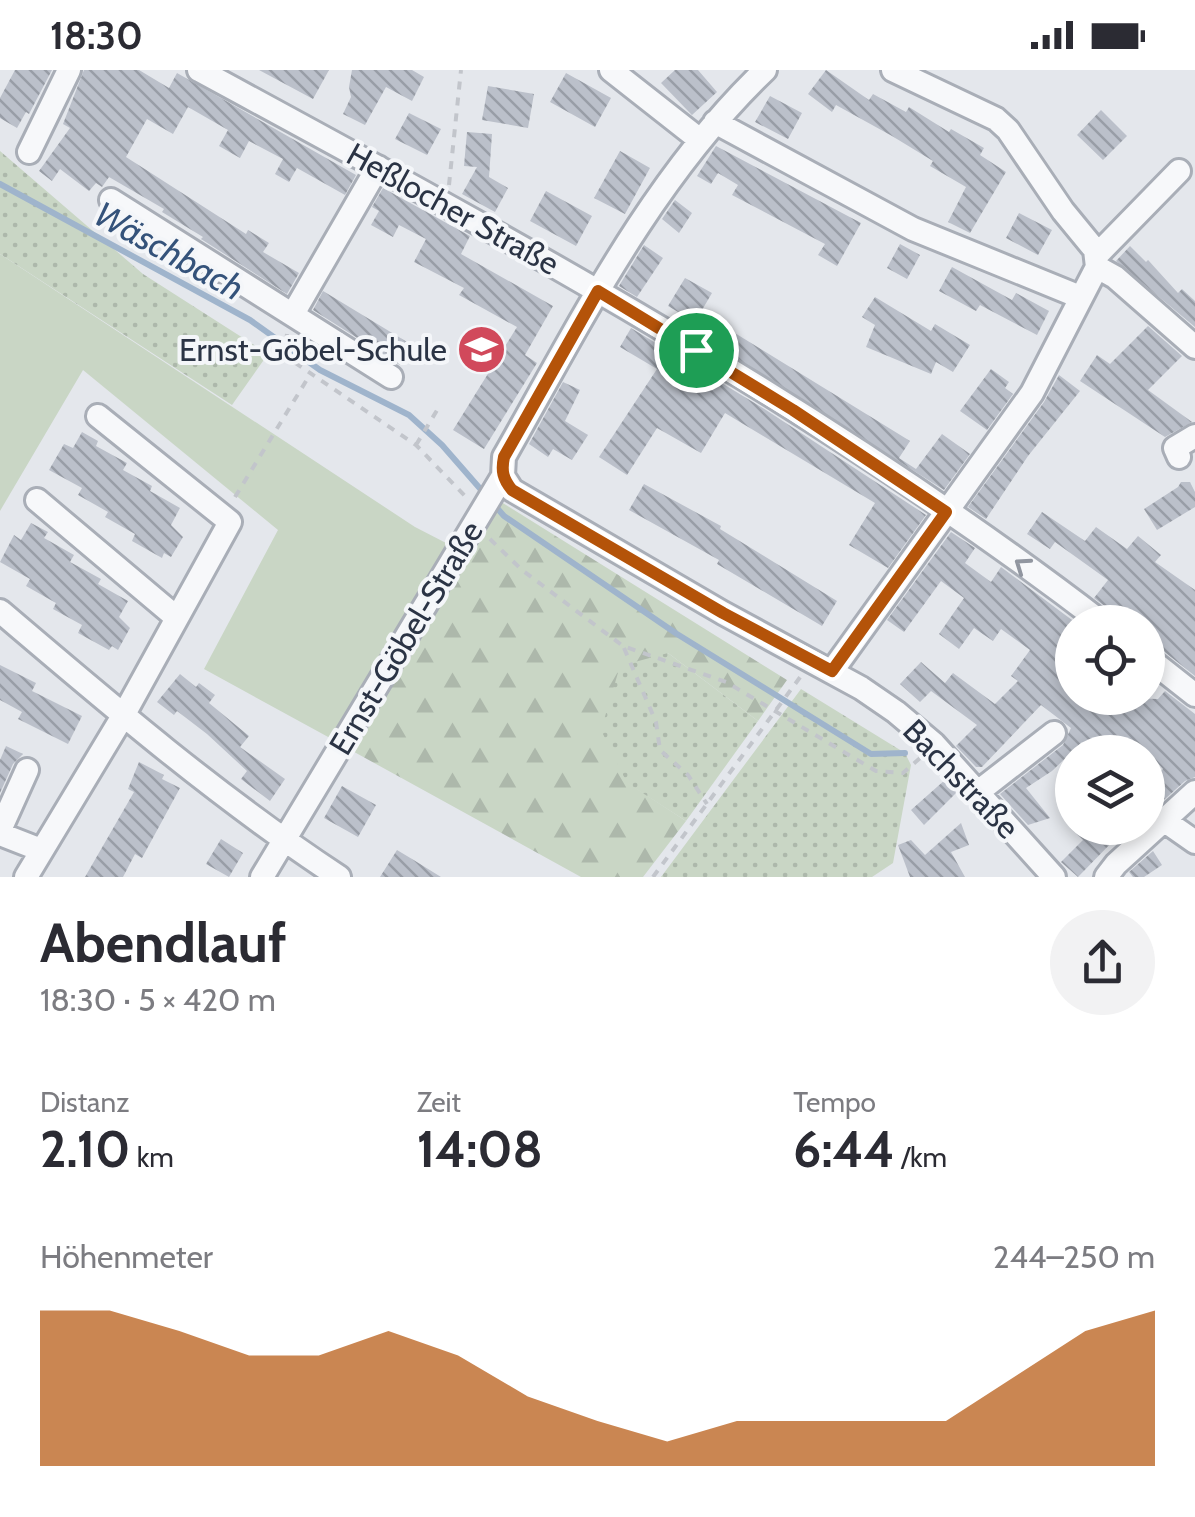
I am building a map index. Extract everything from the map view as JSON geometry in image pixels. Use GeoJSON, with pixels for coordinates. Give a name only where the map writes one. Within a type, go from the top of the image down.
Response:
{"type":"FeatureCollection","features":[{"type":"Feature","properties":{"kind":"street"},"geometry":{"type":"LineString","coordinates":[[29,152],[68,70]]}},
{"type":"Feature","properties":{"kind":"street","name":"Heßlocher Straße"},"geometry":{"type":"LineString","coordinates":[[199,70],[448,204],[598,291],[793,410],[1077,605]]}},
{"type":"Feature","properties":{"kind":"street"},"geometry":{"type":"LineString","coordinates":[[611,70],[707,131],[913,229],[1080,297]]}},
{"type":"Feature","properties":{"kind":"street"},"geometry":{"type":"LineString","coordinates":[[729,70],[746,88]]}},
{"type":"Feature","properties":{"kind":"street","name":"Ernst-Göbel-Straße"},"geometry":{"type":"LineString","coordinates":[[262,877],[499,480],[504,457],[598,291],[707,131],[764,70]]}},
{"type":"Feature","properties":{"kind":"street"},"geometry":{"type":"LineString","coordinates":[[893,70],[946,81],[1008,130],[1097,261],[1195,347]]}},
{"type":"Feature","properties":{"kind":"street"},"geometry":{"type":"LineString","coordinates":[[293,314],[378,167]]}},
{"type":"Feature","properties":{"kind":"street"},"geometry":{"type":"LineString","coordinates":[[832,671],[1032,393],[1097,261],[1179,171]]}},
{"type":"Feature","properties":{"kind":"street"},"geometry":{"type":"LineString","coordinates":[[111,200],[391,377]]}},
{"type":"Feature","properties":{"kind":"street"},"geometry":{"type":"LineString","coordinates":[[26,877],[123,716],[230,522],[98,416]]}},
{"type":"Feature","properties":{"kind":"street"},"geometry":{"type":"LineString","coordinates":[[1179,457],[1175,448],[1195,436]]}},
{"type":"Feature","properties":{"kind":"street","name":"Bachstraße"},"geometry":{"type":"LineString","coordinates":[[499,480],[723,613],[832,671],[896,712],[934,744],[1054,877]]}},
{"type":"Feature","properties":{"kind":"street"},"geometry":{"type":"LineString","coordinates":[[37,500],[177,618]]}},
{"type":"Feature","properties":{"kind":"street"},"geometry":{"type":"LineString","coordinates":[[0,610],[123,716],[284,841],[339,877]]}},
{"type":"Feature","properties":{"kind":"street"},"geometry":{"type":"LineString","coordinates":[[1165,671],[1195,695]]}},
{"type":"Feature","properties":{"kind":"street"},"geometry":{"type":"LineString","coordinates":[[978,792],[1054,733]]}},
{"type":"Feature","properties":{"kind":"street"},"geometry":{"type":"LineString","coordinates":[[26,770],[0,832],[41,850]]}},
{"type":"Feature","properties":{"kind":"street"},"geometry":{"type":"LineString","coordinates":[[1165,820],[1195,792]]}},
{"type":"Feature","properties":{"kind":"street"},"geometry":{"type":"LineString","coordinates":[[1165,822],[1195,842]]}},
{"type":"Feature","properties":{"kind":"street"},"geometry":{"type":"LineString","coordinates":[[1106,877],[1139,845]]}},
{"type":"Feature","properties":{"kind":"path"},"geometry":{"type":"LineString","coordinates":[[448,204],[461,70]]}},
{"type":"Feature","properties":{"kind":"path"},"geometry":{"type":"LineString","coordinates":[[285,340],[285,349],[294,362],[416,446],[479,514],[522,570],[623,646],[726,682],[865,766],[885,774],[902,773],[934,744]]}},
{"type":"Feature","properties":{"kind":"path"},"geometry":{"type":"LineString","coordinates":[[223,516],[311,374]]}},
{"type":"Feature","properties":{"kind":"path"},"geometry":{"type":"LineString","coordinates":[[416,446],[438,407]]}},
{"type":"Feature","properties":{"kind":"path"},"geometry":{"type":"LineString","coordinates":[[623,646],[656,722],[660,750],[688,775],[707,804]]}},
{"type":"Feature","properties":{"kind":"path"},"geometry":{"type":"LineString","coordinates":[[652,877],[791,691]]}},
{"type":"Feature","properties":{"kind":"green space"},"geometry":{"type":"Polygon","coordinates":[[[0,151],[143,274],[268,354],[232,405],[0,254],[0,151]]]}},
{"type":"Feature","properties":{"kind":"green space"},"geometry":{"type":"Polygon","coordinates":[[[0,254],[415,527],[448,544],[330,738],[204,669],[278,530],[83,370],[0,511],[0,254]]]}},
{"type":"Feature","properties":{"kind":"green space"},"geometry":{"type":"Polygon","coordinates":[[[498,500],[787,680],[758,721],[668,653],[628,783],[686,821],[643,877],[581,877],[347,748],[498,500]]]}},
{"type":"Feature","properties":{"kind":"green space"},"geometry":{"type":"Polygon","coordinates":[[[668,653],[758,721],[686,821],[627,783],[601,730],[620,666],[668,653]]]}},
{"type":"Feature","properties":{"kind":"green space"},"geometry":{"type":"Polygon","coordinates":[[[801,689],[905,753],[911,765],[893,863],[872,877],[661,877],[801,689]]]}},
{"type":"Feature","properties":{"kind":"building"},"geometry":{"type":"Polygon","coordinates":[[[15,70],[52,70],[29,114],[26,112],[17,128],[0,118],[0,98],[15,70]]]}},
{"type":"Feature","properties":{"kind":"building"},"geometry":{"type":"Polygon","coordinates":[[[84,70],[139,70],[169,88],[177,73],[356,175],[345,195],[297,168],[289,182],[275,174],[283,159],[249,141],[240,158],[219,146],[228,130],[188,107],[173,134],[147,119],[126,157],[246,234],[248,230],[269,243],[263,252],[299,273],[287,294],[201,239],[162,212],[164,209],[109,177],[102,187],[96,183],[89,191],[60,169],[52,181],[39,171],[70,128],[63,124],[84,70]]]}},
{"type":"Feature","properties":{"kind":"building"},"geometry":{"type":"Polygon","coordinates":[[[259,70],[329,70],[313,99],[259,70]]]}},
{"type":"Feature","properties":{"kind":"building"},"geometry":{"type":"Polygon","coordinates":[[[352,70],[412,70],[424,77],[412,101],[386,87],[365,125],[343,114],[351,97],[352,70]]]}},
{"type":"Feature","properties":{"kind":"building"},"geometry":{"type":"Polygon","coordinates":[[[675,70],[698,70],[717,92],[692,115],[661,83],[675,70]]]}},
{"type":"Feature","properties":{"kind":"building"},"geometry":{"type":"Polygon","coordinates":[[[826,70],[869,100],[873,94],[906,112],[909,107],[949,132],[951,129],[984,148],[980,155],[1006,172],[970,233],[948,222],[966,187],[930,166],[933,161],[892,136],[836,105],[832,112],[808,94],[826,70]]]}},
{"type":"Feature","properties":{"kind":"building"},"geometry":{"type":"Polygon","coordinates":[[[566,73],[611,98],[595,127],[550,102],[566,73]]]}},
{"type":"Feature","properties":{"kind":"building"},"geometry":{"type":"Polygon","coordinates":[[[488,86],[534,94],[528,128],[482,120],[488,86]]]}},
{"type":"Feature","properties":{"kind":"building"},"geometry":{"type":"Polygon","coordinates":[[[770,96],[802,113],[788,139],[755,122],[770,96]]]}},
{"type":"Feature","properties":{"kind":"building"},"geometry":{"type":"Polygon","coordinates":[[[1101,110],[1127,136],[1103,160],[1077,135],[1101,110]]]}},
{"type":"Feature","properties":{"kind":"building"},"geometry":{"type":"Polygon","coordinates":[[[409,113],[441,129],[427,155],[395,139],[409,113]]]}},
{"type":"Feature","properties":{"kind":"building"},"geometry":{"type":"Polygon","coordinates":[[[467,132],[492,134],[489,177],[508,188],[495,212],[462,194],[477,167],[464,166],[467,132]]]}},
{"type":"Feature","properties":{"kind":"building"},"geometry":{"type":"Polygon","coordinates":[[[716,146],[861,223],[837,266],[818,255],[825,244],[732,195],[738,185],[718,173],[711,184],[697,176],[716,146]]]}},
{"type":"Feature","properties":{"kind":"building"},"geometry":{"type":"Polygon","coordinates":[[[620,151],[650,168],[625,214],[594,198],[620,151]]]}},
{"type":"Feature","properties":{"kind":"building"},"geometry":{"type":"Polygon","coordinates":[[[383,188],[470,236],[461,254],[553,306],[525,355],[537,363],[484,449],[453,430],[517,327],[459,295],[464,288],[414,262],[426,239],[399,225],[393,237],[371,225],[379,211],[372,207],[383,188]]]}},
{"type":"Feature","properties":{"kind":"building"},"geometry":{"type":"Polygon","coordinates":[[[546,191],[592,216],[576,246],[530,221],[546,191]]]}},
{"type":"Feature","properties":{"kind":"building"},"geometry":{"type":"Polygon","coordinates":[[[675,200],[692,213],[679,233],[662,219],[675,200]]]}},
{"type":"Feature","properties":{"kind":"building"},"geometry":{"type":"Polygon","coordinates":[[[1019,213],[1052,230],[1038,255],[1006,238],[1019,213]]]}},
{"type":"Feature","properties":{"kind":"building"},"geometry":{"type":"Polygon","coordinates":[[[900,244],[920,255],[907,279],[887,268],[900,244]]]}},
{"type":"Feature","properties":{"kind":"building"},"geometry":{"type":"Polygon","coordinates":[[[644,245],[663,258],[637,297],[619,286],[644,245]]]}},
{"type":"Feature","properties":{"kind":"building"},"geometry":{"type":"Polygon","coordinates":[[[1130,246],[1178,293],[1182,289],[1195,301],[1195,327],[1116,261],[1130,246]]]}},
{"type":"Feature","properties":{"kind":"building"},"geometry":{"type":"Polygon","coordinates":[[[952,267],[1012,300],[1016,293],[1049,311],[1037,335],[980,305],[976,311],[939,291],[952,267]]]}},
{"type":"Feature","properties":{"kind":"building"},"geometry":{"type":"Polygon","coordinates":[[[685,278],[712,293],[695,322],[668,306],[685,278]]]}},
{"type":"Feature","properties":{"kind":"building"},"geometry":{"type":"Polygon","coordinates":[[[323,291],[412,345],[400,365],[313,310],[323,291]]]}},
{"type":"Feature","properties":{"kind":"building"},"geometry":{"type":"Polygon","coordinates":[[[875,297],[931,331],[935,324],[970,345],[953,372],[936,362],[931,374],[866,347],[875,325],[862,317],[875,297]]]}},
{"type":"Feature","properties":{"kind":"building"},"geometry":{"type":"Polygon","coordinates":[[[704,314],[910,441],[899,458],[916,469],[942,434],[970,454],[944,490],[694,331],[704,314]]]}},
{"type":"Feature","properties":{"kind":"building"},"geometry":{"type":"Polygon","coordinates":[[[1148,326],[1182,356],[1148,390],[1192,422],[1165,437],[1080,381],[1097,355],[1110,364],[1148,326]]]}},
{"type":"Feature","properties":{"kind":"building"},"geometry":{"type":"Polygon","coordinates":[[[631,328],[766,410],[926,515],[888,568],[849,545],[875,503],[725,413],[701,453],[657,428],[627,475],[599,457],[657,369],[620,347],[631,328]]]}},
{"type":"Feature","properties":{"kind":"building"},"geometry":{"type":"Polygon","coordinates":[[[991,369],[1009,382],[1005,388],[1013,394],[987,430],[960,411],[991,369]]]}},
{"type":"Feature","properties":{"kind":"building"},"geometry":{"type":"Polygon","coordinates":[[[1059,375],[1080,391],[1028,456],[986,519],[968,507],[1059,375]]]}},
{"type":"Feature","properties":{"kind":"building"},"geometry":{"type":"Polygon","coordinates":[[[563,382],[580,390],[565,421],[588,435],[572,460],[553,449],[548,457],[529,444],[563,382]]]}},
{"type":"Feature","properties":{"kind":"building"},"geometry":{"type":"Polygon","coordinates":[[[82,432],[98,441],[96,446],[127,463],[123,470],[152,486],[150,491],[180,508],[171,525],[183,537],[171,557],[164,553],[162,558],[132,541],[135,534],[78,495],[82,488],[49,470],[64,444],[73,448],[82,432]]]}},
{"type":"Feature","properties":{"kind":"building"},"geometry":{"type":"Polygon","coordinates":[[[1181,482],[1190,482],[1195,507],[1157,530],[1144,509],[1181,482]]]}},
{"type":"Feature","properties":{"kind":"building"},"geometry":{"type":"Polygon","coordinates":[[[644,484],[721,526],[720,529],[837,601],[822,626],[717,564],[719,560],[629,510],[644,484]]]}},
{"type":"Feature","properties":{"kind":"building"},"geometry":{"type":"Polygon","coordinates":[[[1042,512],[1085,541],[1096,527],[1127,549],[1138,536],[1161,555],[1155,562],[1195,590],[1195,676],[1165,652],[1165,605],[1103,605],[1094,598],[1108,580],[1055,542],[1050,549],[1027,534],[1042,512]]]}},
{"type":"Feature","properties":{"kind":"building"},"geometry":{"type":"Polygon","coordinates":[[[31,523],[48,532],[44,538],[74,555],[70,562],[101,579],[98,584],[128,601],[119,617],[130,628],[118,650],[112,646],[109,650],[78,633],[82,625],[53,609],[56,603],[26,586],[30,579],[0,562],[14,535],[21,540],[31,523]]]}},
{"type":"Feature","properties":{"kind":"building"},"geometry":{"type":"Polygon","coordinates":[[[951,532],[975,548],[965,563],[991,582],[1001,567],[1055,607],[1055,715],[1165,715],[1165,691],[1195,714],[1195,777],[1165,799],[1165,735],[1068,735],[1071,728],[1041,705],[982,767],[976,767],[956,746],[977,725],[931,691],[920,702],[900,684],[921,662],[945,683],[953,673],[995,704],[1018,681],[1011,676],[1030,650],[1001,629],[993,641],[974,628],[959,649],[939,634],[964,598],[941,581],[904,632],[887,620],[951,532]]]}},
{"type":"Feature","properties":{"kind":"building"},"geometry":{"type":"Polygon","coordinates":[[[0,665],[36,683],[32,691],[82,716],[68,744],[18,719],[22,712],[0,700],[0,665]]]}},
{"type":"Feature","properties":{"kind":"building"},"geometry":{"type":"Polygon","coordinates":[[[180,674],[215,695],[209,703],[249,736],[240,747],[285,779],[270,801],[241,779],[247,771],[207,734],[177,711],[174,715],[157,702],[180,674]]]}},
{"type":"Feature","properties":{"kind":"building"},"geometry":{"type":"Polygon","coordinates":[[[6,746],[23,754],[13,764],[0,793],[0,760],[6,746]]]}},
{"type":"Feature","properties":{"kind":"building"},"geometry":{"type":"Polygon","coordinates":[[[1055,751],[1055,768],[1026,788],[1050,818],[1028,825],[1000,794],[1055,751]]]}},
{"type":"Feature","properties":{"kind":"building"},"geometry":{"type":"Polygon","coordinates":[[[139,762],[180,788],[142,858],[135,854],[123,877],[85,877],[134,792],[128,789],[139,762]]]}},
{"type":"Feature","properties":{"kind":"building"},"geometry":{"type":"Polygon","coordinates":[[[946,779],[957,792],[924,825],[911,810],[946,779]]]}},
{"type":"Feature","properties":{"kind":"building"},"geometry":{"type":"Polygon","coordinates":[[[342,786],[376,805],[358,837],[324,818],[342,786]]]}},
{"type":"Feature","properties":{"kind":"building"},"geometry":{"type":"Polygon","coordinates":[[[961,823],[969,845],[951,852],[965,877],[910,877],[898,845],[911,840],[925,855],[961,823]]]}},
{"type":"Feature","properties":{"kind":"building"},"geometry":{"type":"Polygon","coordinates":[[[221,839],[243,853],[229,877],[206,864],[221,839]]]}},
{"type":"Feature","properties":{"kind":"building"},"geometry":{"type":"Polygon","coordinates":[[[1078,845],[1109,845],[1078,877],[1061,862],[1078,845]]]}},
{"type":"Feature","properties":{"kind":"building"},"geometry":{"type":"Polygon","coordinates":[[[397,850],[412,859],[441,877],[380,877],[397,850]]]}},
{"type":"Feature","properties":{"kind":"building"},"geometry":{"type":"Polygon","coordinates":[[[1153,851],[1162,865],[1144,877],[1133,877],[1129,872],[1153,851]]]}},
{"type":"Feature","properties":{"kind":"waterway","name":"Wäschbach"},"geometry":{"type":"LineString","coordinates":[[0,184],[250,320],[320,370],[409,415],[442,445],[504,516],[677,634],[871,754],[905,753]]}},
{"type":"Feature","properties":{"kind":"place","name":"Ernst-Göbel-Schule"},"geometry":{"type":"Point","coordinates":[482,350]}},
{"type":"Feature","properties":{"kind":"route"},"geometry":{"type":"LineString","coordinates":[[598,291],[696,350],[946,512],[832,671],[723,613],[512,490],[502,476],[504,457],[598,291]]}}]}
